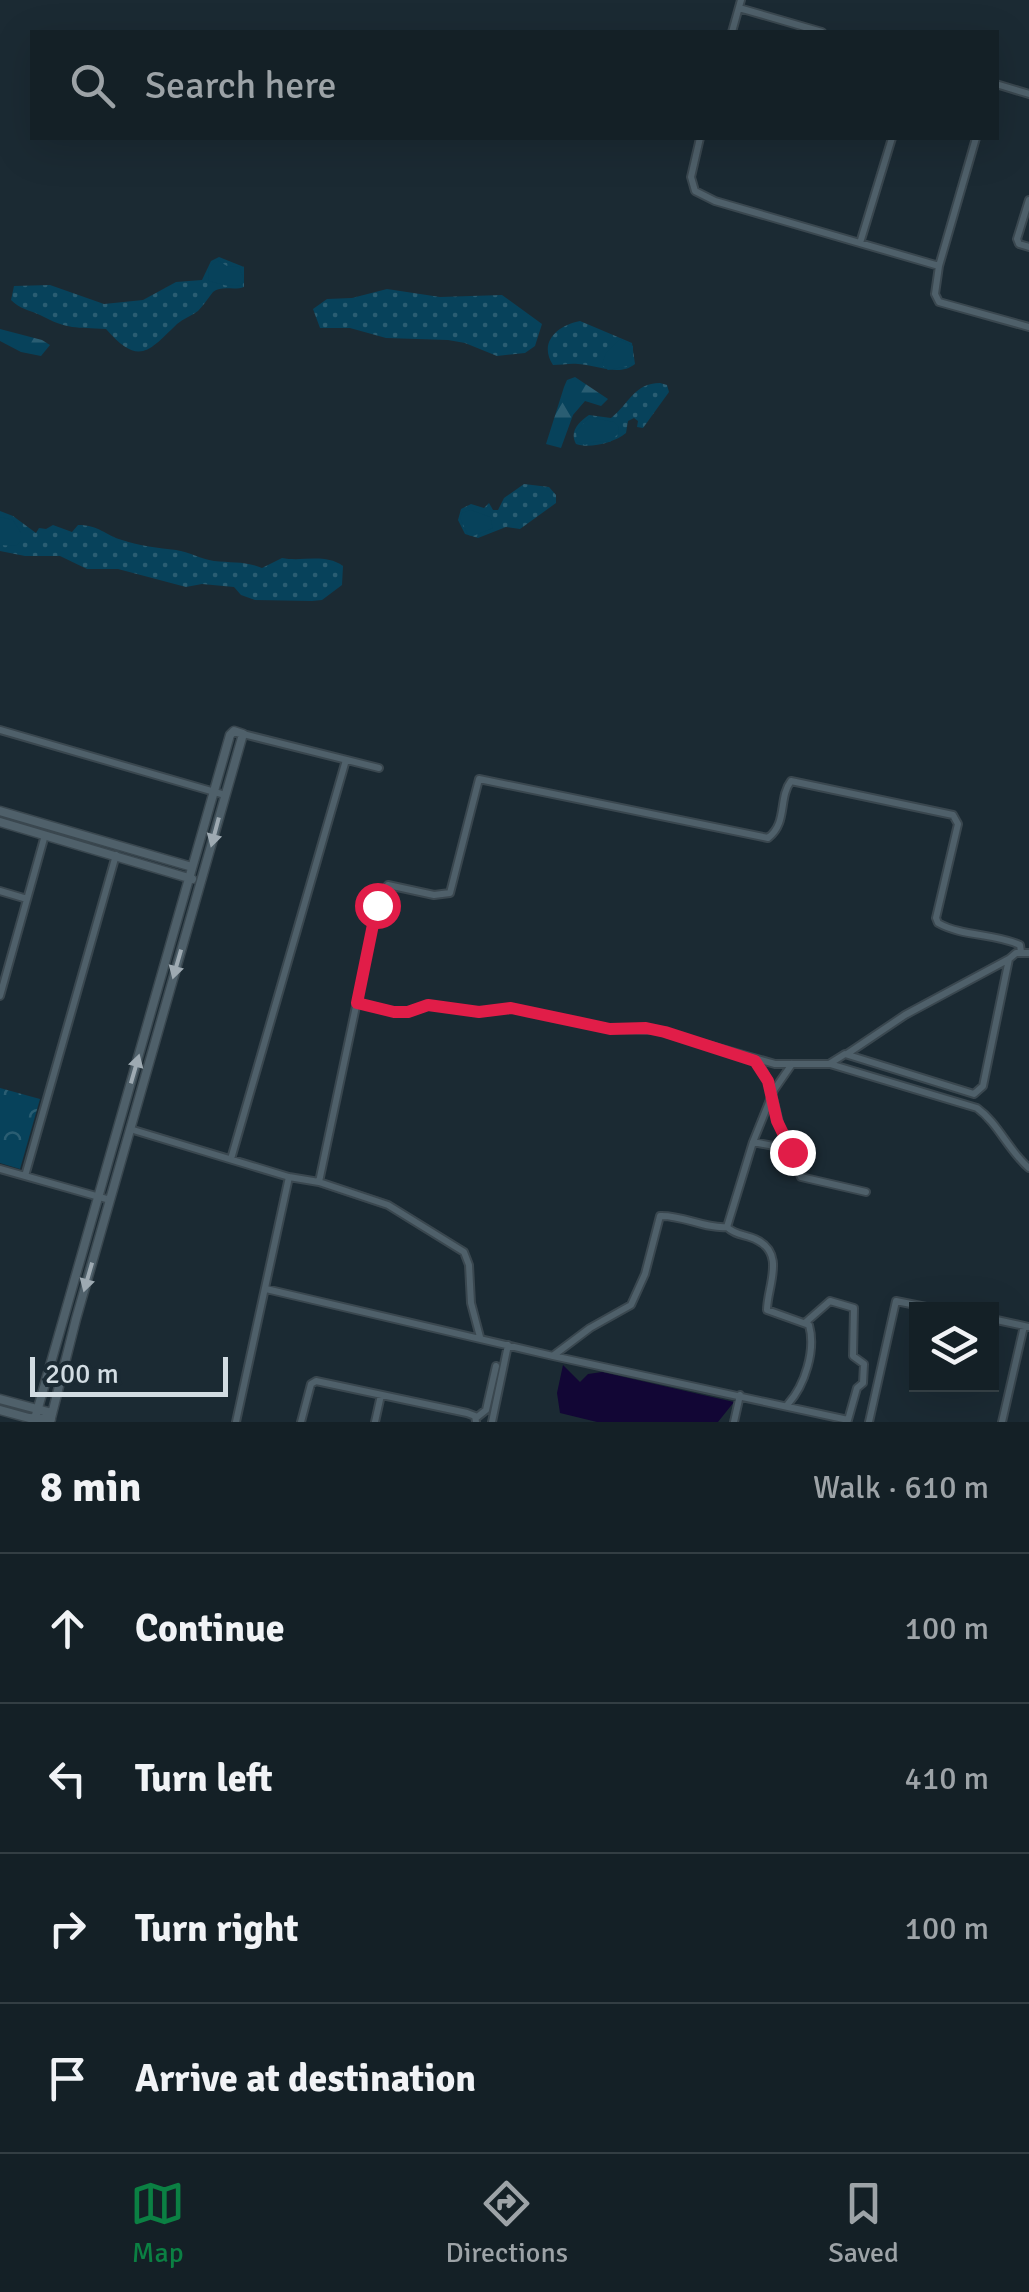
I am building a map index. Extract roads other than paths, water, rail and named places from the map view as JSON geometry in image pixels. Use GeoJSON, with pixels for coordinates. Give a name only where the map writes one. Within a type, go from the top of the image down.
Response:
{"type":"FeatureCollection","features":[{"type":"Feature","properties":{"kind":"street"},"geometry":{"type":"LineString","coordinates":[[733,30],[740,4],[816,30]]}},
{"type":"Feature","properties":{"kind":"street"},"geometry":{"type":"LineString","coordinates":[[999,85],[1029,94]]}},
{"type":"Feature","properties":{"kind":"street"},"geometry":{"type":"LineString","coordinates":[[700,140],[691,178],[696,191],[714,200],[940,266]]}},
{"type":"Feature","properties":{"kind":"street"},"geometry":{"type":"LineString","coordinates":[[860,243],[891,140]]}},
{"type":"Feature","properties":{"kind":"street"},"geometry":{"type":"LineString","coordinates":[[975,140],[935,294],[939,302],[1029,327]]}},
{"type":"Feature","properties":{"kind":"street"},"geometry":{"type":"LineString","coordinates":[[1029,200],[1017,240],[1029,247]]}},
{"type":"Feature","properties":{"kind":"street"},"geometry":{"type":"LineString","coordinates":[[0,730],[226,794]]}},
{"type":"Feature","properties":{"kind":"street"},"geometry":{"type":"LineString","coordinates":[[36,1417],[230,735],[234,731],[379,768]]}},
{"type":"Feature","properties":{"kind":"street"},"geometry":{"type":"LineString","coordinates":[[0,1410],[51,1418],[243,734]]}},
{"type":"Feature","properties":{"kind":"street"},"geometry":{"type":"LineString","coordinates":[[232,1159],[346,760]]}},
{"type":"Feature","properties":{"kind":"street"},"geometry":{"type":"LineString","coordinates":[[319,1182],[382,889],[388,885],[434,895],[450,893],[476,783],[484,778],[768,838],[778,829],[786,788],[792,782],[953,816],[958,824],[938,923],[963,932],[1010,940],[1025,952],[906,1015],[829,1064]]}},
{"type":"Feature","properties":{"kind":"street"},"geometry":{"type":"LineString","coordinates":[[0,811],[204,871]]}},
{"type":"Feature","properties":{"kind":"street"},"geometry":{"type":"LineString","coordinates":[[0,822],[202,882]]}},
{"type":"Feature","properties":{"kind":"street"},"geometry":{"type":"LineString","coordinates":[[0,996],[45,835]]}},
{"type":"Feature","properties":{"kind":"street"},"geometry":{"type":"LineString","coordinates":[[25,1176],[116,855]]}},
{"type":"Feature","properties":{"kind":"street"},"geometry":{"type":"LineString","coordinates":[[0,891],[27,899]]}},
{"type":"Feature","properties":{"kind":"street"},"geometry":{"type":"LineString","coordinates":[[846,1055],[978,1093],[983,1086],[1009,959]]}},
{"type":"Feature","properties":{"kind":"street"},"geometry":{"type":"LineString","coordinates":[[357,1003],[394,1012],[428,1005],[479,1012],[511,1008],[610,1029],[665,1032],[755,1061],[829,1064],[871,1074],[978,1108],[989,1117],[1012,1153],[1029,1168]]}},
{"type":"Feature","properties":{"kind":"street"},"geometry":{"type":"LineString","coordinates":[[755,1061],[764,1071],[777,1121],[802,1177],[866,1192]]}},
{"type":"Feature","properties":{"kind":"street"},"geometry":{"type":"LineString","coordinates":[[727,1226],[772,1094],[792,1064]]}},
{"type":"Feature","properties":{"kind":"street"},"geometry":{"type":"LineString","coordinates":[[130,1129],[388,1205],[464,1252],[480,1338]]}},
{"type":"Feature","properties":{"kind":"street"},"geometry":{"type":"LineString","coordinates":[[753,1142],[789,1149]]}},
{"type":"Feature","properties":{"kind":"street"},"geometry":{"type":"LineString","coordinates":[[0,1169],[110,1200]]}},
{"type":"Feature","properties":{"kind":"street"},"geometry":{"type":"LineString","coordinates":[[236,1422],[290,1176]]}},
{"type":"Feature","properties":{"kind":"street"},"geometry":{"type":"LineString","coordinates":[[553,1356],[590,1328],[631,1305],[645,1274],[660,1216],[727,1226],[731,1232],[761,1241],[771,1254],[773,1269],[766,1306],[769,1312],[806,1322],[812,1330],[812,1346],[801,1386],[787,1405]]}},
{"type":"Feature","properties":{"kind":"street"},"geometry":{"type":"LineString","coordinates":[[266,1288],[847,1421],[864,1373],[864,1364],[853,1356],[852,1305],[830,1301],[806,1322]]}},
{"type":"Feature","properties":{"kind":"street"},"geometry":{"type":"LineString","coordinates":[[869,1422],[896,1301],[909,1304]]}},
{"type":"Feature","properties":{"kind":"street"},"geometry":{"type":"LineString","coordinates":[[999,1321],[1027,1326],[1002,1422]]}},
{"type":"Feature","properties":{"kind":"street"},"geometry":{"type":"LineString","coordinates":[[492,1422],[508,1345]]}},
{"type":"Feature","properties":{"kind":"street"},"geometry":{"type":"LineString","coordinates":[[301,1422],[310,1384],[316,1380],[468,1413],[476,1420],[486,1410],[496,1366]]}},
{"type":"Feature","properties":{"kind":"street"},"geometry":{"type":"LineString","coordinates":[[864,1373],[880,1376]]}},
{"type":"Feature","properties":{"kind":"street"},"geometry":{"type":"LineString","coordinates":[[863,1383],[878,1388]]}},
{"type":"Feature","properties":{"kind":"street"},"geometry":{"type":"LineString","coordinates":[[376,1422],[381,1394]]}},
{"type":"Feature","properties":{"kind":"street"},"geometry":{"type":"LineString","coordinates":[[734,1422],[740,1395]]}},
{"type":"Feature","properties":{"kind":"street"},"geometry":{"type":"LineString","coordinates":[[0,1399],[36,1417]]}}]}
